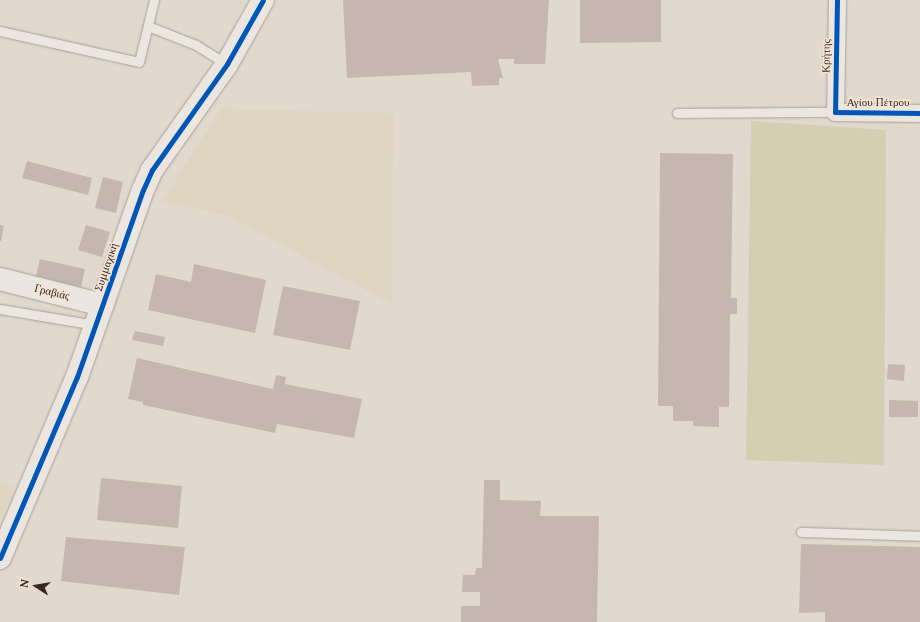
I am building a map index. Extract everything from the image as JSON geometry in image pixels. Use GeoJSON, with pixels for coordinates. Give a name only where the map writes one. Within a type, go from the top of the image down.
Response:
{"type":"FeatureCollection","features":[{"type":"Feature","properties":{"kind":"street","name":"Συμμαχική"},"geometry":{"type":"LineString","coordinates":[[0,558],[44,461],[100,315],[152,170],[227,64],[262,0]]}},
{"type":"Feature","properties":{"kind":"street","name":"Κρήτης"},"geometry":{"type":"LineString","coordinates":[[835,112],[837,0]]}},
{"type":"Feature","properties":{"kind":"street","name":"Αγίου Πέτρου"},"geometry":{"type":"LineString","coordinates":[[835,112],[920,113]]}},
{"type":"Feature","properties":{"kind":"street","name":"Γραβιάς"},"geometry":{"type":"LineString","coordinates":[[0,279],[100,315]]}},
{"type":"Feature","properties":{"kind":"lane"},"geometry":{"type":"LineString","coordinates":[[0,31],[139,62],[154,0]]}},
{"type":"Feature","properties":{"kind":"lane"},"geometry":{"type":"LineString","coordinates":[[148,26],[196,45],[227,64]]}},
{"type":"Feature","properties":{"kind":"lane"},"geometry":{"type":"LineString","coordinates":[[677,113],[835,112]]}},
{"type":"Feature","properties":{"kind":"lane"},"geometry":{"type":"LineString","coordinates":[[0,309],[100,315]]}},
{"type":"Feature","properties":{"kind":"lane"},"geometry":{"type":"LineString","coordinates":[[801,532],[920,536]]}},
{"type":"Feature","properties":{"kind":"shaded area"},"geometry":{"type":"Polygon","coordinates":[[[221,109],[393,113],[392,304],[228,216],[162,201],[221,109]]]}},
{"type":"Feature","properties":{"kind":"shaded area"},"geometry":{"type":"Polygon","coordinates":[[[751,121],[886,130],[884,465],[746,460],[751,121]]]}},
{"type":"Feature","properties":{"kind":"shaded area"},"geometry":{"type":"Polygon","coordinates":[[[0,484],[14,486],[0,522],[0,484]]]}},
{"type":"Feature","properties":{"kind":"building"},"geometry":{"type":"Polygon","coordinates":[[[343,0],[549,0],[545,64],[514,64],[514,59],[498,59],[503,78],[499,78],[499,85],[472,86],[471,72],[347,78],[343,0]]]}},
{"type":"Feature","properties":{"kind":"building"},"geometry":{"type":"Polygon","coordinates":[[[580,0],[661,0],[661,42],[580,43],[580,0]]]}},
{"type":"Feature","properties":{"kind":"building"},"geometry":{"type":"Polygon","coordinates":[[[660,153],[733,154],[731,298],[737,298],[737,314],[730,314],[729,407],[719,407],[719,427],[693,426],[693,421],[673,421],[673,406],[658,406],[660,153]]]}},
{"type":"Feature","properties":{"kind":"building"},"geometry":{"type":"Polygon","coordinates":[[[27,161],[92,178],[88,195],[22,178],[27,161]]]}},
{"type":"Feature","properties":{"kind":"building"},"geometry":{"type":"Polygon","coordinates":[[[103,177],[123,182],[116,213],[95,208],[103,177]]]}},
{"type":"Feature","properties":{"kind":"building"},"geometry":{"type":"Polygon","coordinates":[[[0,225],[4,226],[1,241],[0,241],[0,225]]]}},
{"type":"Feature","properties":{"kind":"building"},"geometry":{"type":"Polygon","coordinates":[[[86,225],[110,232],[102,257],[78,250],[86,225]]]}},
{"type":"Feature","properties":{"kind":"building"},"geometry":{"type":"Polygon","coordinates":[[[40,259],[85,269],[81,287],[36,276],[40,259]]]}},
{"type":"Feature","properties":{"kind":"building"},"geometry":{"type":"Polygon","coordinates":[[[194,264],[266,280],[255,333],[148,310],[156,274],[191,282],[194,264]]]}},
{"type":"Feature","properties":{"kind":"building"},"geometry":{"type":"Polygon","coordinates":[[[283,286],[360,301],[350,350],[273,335],[283,286]]]}},
{"type":"Feature","properties":{"kind":"building"},"geometry":{"type":"Polygon","coordinates":[[[135,331],[165,337],[163,346],[132,340],[135,331]]]}},
{"type":"Feature","properties":{"kind":"building"},"geometry":{"type":"Polygon","coordinates":[[[137,358],[273,389],[276,375],[286,377],[285,384],[362,399],[354,438],[277,424],[275,433],[143,405],[143,402],[128,399],[137,358]]]}},
{"type":"Feature","properties":{"kind":"building"},"geometry":{"type":"Polygon","coordinates":[[[888,364],[905,365],[904,381],[887,379],[888,364]]]}},
{"type":"Feature","properties":{"kind":"building"},"geometry":{"type":"Polygon","coordinates":[[[889,400],[918,401],[918,417],[889,417],[889,400]]]}},
{"type":"Feature","properties":{"kind":"building"},"geometry":{"type":"Polygon","coordinates":[[[101,478],[182,486],[178,528],[97,520],[101,478]]]}},
{"type":"Feature","properties":{"kind":"building"},"geometry":{"type":"Polygon","coordinates":[[[484,480],[500,480],[500,500],[541,501],[540,516],[599,516],[597,622],[461,622],[461,606],[480,606],[480,592],[462,592],[463,575],[475,575],[476,568],[482,568],[484,480]]]}},
{"type":"Feature","properties":{"kind":"building"},"geometry":{"type":"Polygon","coordinates":[[[66,537],[185,547],[179,595],[61,581],[66,537]]]}},
{"type":"Feature","properties":{"kind":"building"},"geometry":{"type":"Polygon","coordinates":[[[801,544],[920,547],[920,622],[825,622],[825,612],[799,613],[801,544]]]}},
{"type":"Feature","properties":{"kind":"cycle path"},"geometry":{"type":"LineString","coordinates":[[0,558],[77,377],[143,190],[152,170],[227,64],[263,0]]}},
{"type":"Feature","properties":{"kind":"cycle path"},"geometry":{"type":"LineString","coordinates":[[837,0],[835,112],[920,113]]}}]}
